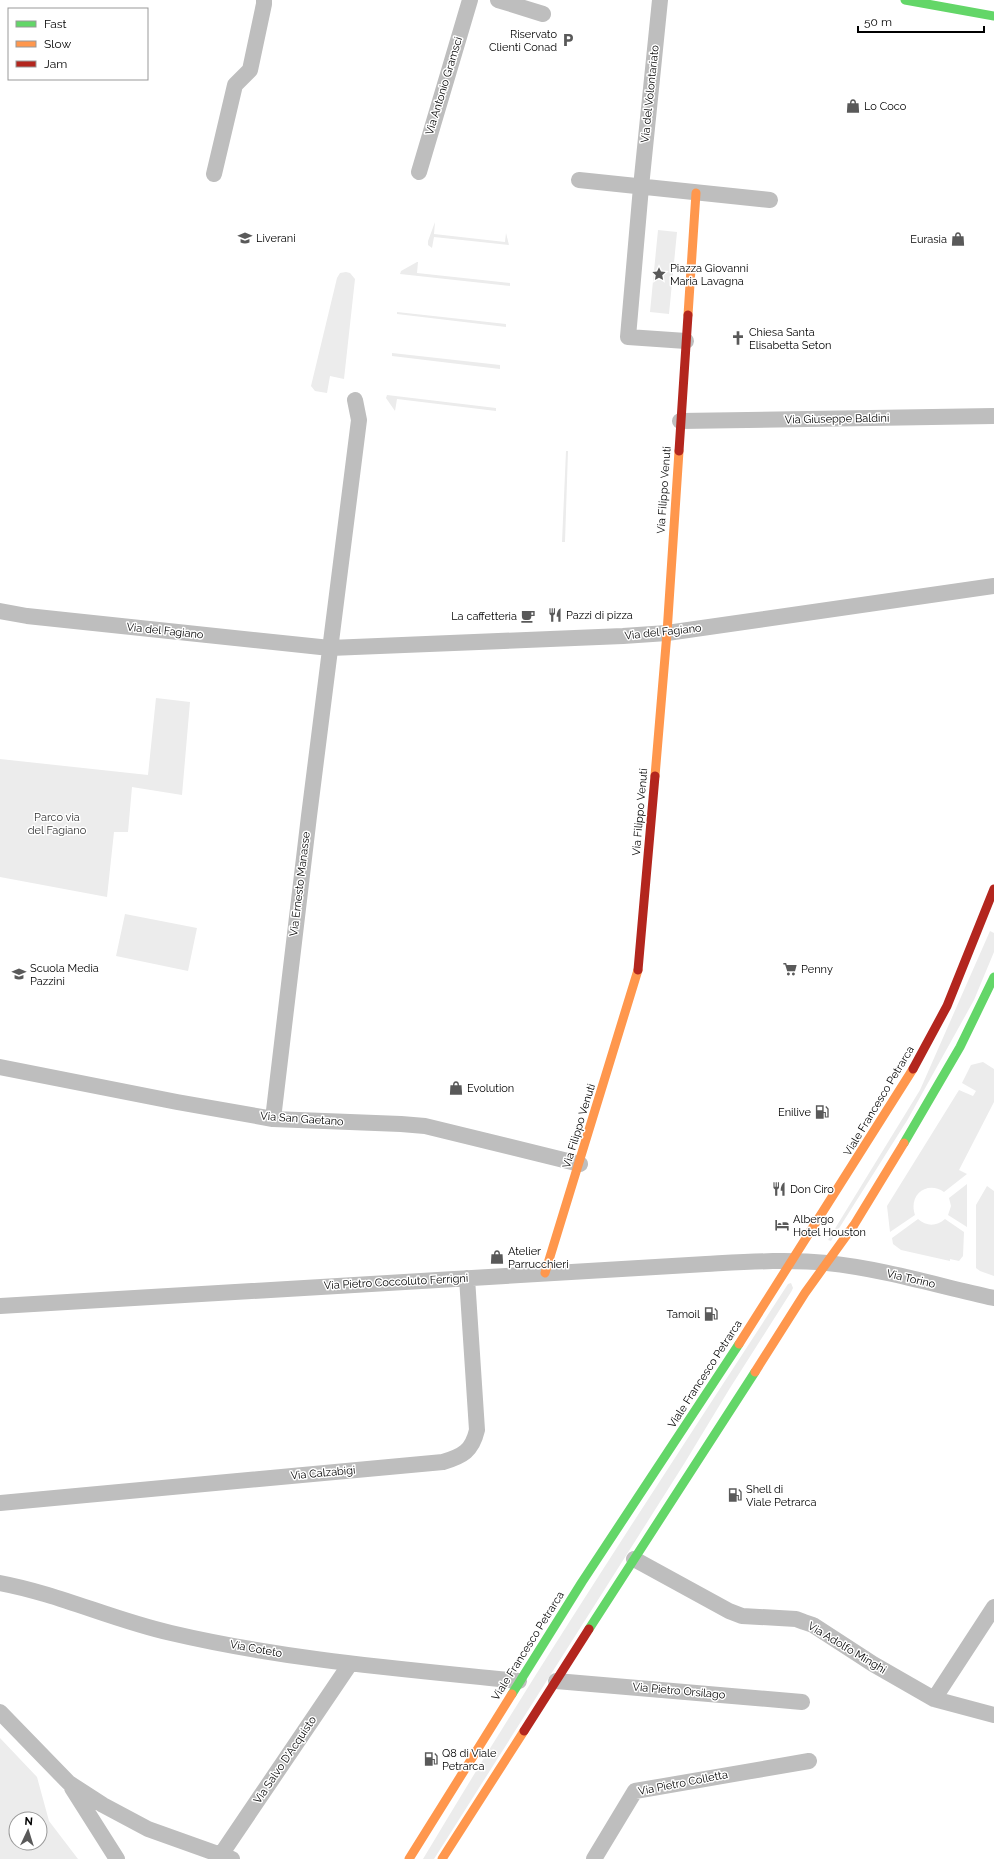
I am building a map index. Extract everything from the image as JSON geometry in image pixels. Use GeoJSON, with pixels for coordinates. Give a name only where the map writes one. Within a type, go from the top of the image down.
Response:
{"type":"FeatureCollection","features":[{"type":"Feature","properties":{"kind":"main road"},"geometry":{"type":"LineString","coordinates":[[904,0],[994,16]]}},
{"type":"Feature","properties":{"kind":"main road"},"geometry":{"type":"LineString","coordinates":[[686,341],[696,193]]}},
{"type":"Feature","properties":{"kind":"main road","name":"Via Filippo Venuti"},"geometry":{"type":"LineString","coordinates":[[545,1272],[580,1164],[637,977],[667,633],[686,341]]}},
{"type":"Feature","properties":{"kind":"main road","name":"Viale Francesco Petrarca"},"geometry":{"type":"LineString","coordinates":[[409,1859],[519,1681],[612,1535],[714,1383],[879,1126],[929,1042],[953,993],[993,895]]}},
{"type":"Feature","properties":{"kind":"main road"},"geometry":{"type":"LineString","coordinates":[[442,1859],[634,1559],[826,1263],[848,1233],[932,1099],[975,1019],[994,977]]}},
{"type":"Feature","properties":{"kind":"street"},"geometry":{"type":"LineString","coordinates":[[214,174],[217,136],[235,85],[250,70],[264,0]]}},
{"type":"Feature","properties":{"kind":"street","name":"Via Antonio Gramsci"},"geometry":{"type":"LineString","coordinates":[[419,172],[470,0]]}},
{"type":"Feature","properties":{"kind":"street"},"geometry":{"type":"LineString","coordinates":[[498,0],[543,14]]}},
{"type":"Feature","properties":{"kind":"street","name":"Via del Volontariato"},"geometry":{"type":"LineString","coordinates":[[641,187],[660,0]]}},
{"type":"Feature","properties":{"kind":"street"},"geometry":{"type":"LineString","coordinates":[[580,180],[770,200]]}},
{"type":"Feature","properties":{"kind":"street"},"geometry":{"type":"LineString","coordinates":[[641,187],[628,337],[686,341]]}},
{"type":"Feature","properties":{"kind":"street"},"geometry":{"type":"LineString","coordinates":[[330,648],[359,420],[355,400]]}},
{"type":"Feature","properties":{"kind":"street","name":"Via Giuseppe Baldini"},"geometry":{"type":"LineString","coordinates":[[680,421],[994,416]]}},
{"type":"Feature","properties":{"kind":"street","name":"Via del Fagiano"},"geometry":{"type":"LineString","coordinates":[[0,611],[27,616],[330,648],[667,633],[994,586]]}},
{"type":"Feature","properties":{"kind":"street","name":"Via Ernesto Manasse"},"geometry":{"type":"LineString","coordinates":[[273,1119],[330,648]]}},
{"type":"Feature","properties":{"kind":"street","name":"Via San Gaetano"},"geometry":{"type":"LineString","coordinates":[[0,1067],[176,1102],[273,1119],[425,1126],[580,1164]]}},
{"type":"Feature","properties":{"kind":"street","name":"Via Torino"},"geometry":{"type":"LineString","coordinates":[[792,1262],[826,1263],[872,1270],[994,1298]]}},
{"type":"Feature","properties":{"kind":"street","name":"Via Pietro Coccoluto Ferrigni"},"geometry":{"type":"LineString","coordinates":[[0,1306],[545,1272],[706,1264],[792,1262]]}},
{"type":"Feature","properties":{"kind":"street","name":"Via Calzabigi"},"geometry":{"type":"LineString","coordinates":[[0,1503],[443,1462],[457,1458],[466,1452],[474,1442],[477,1430],[467,1278]]}},
{"type":"Feature","properties":{"kind":"street","name":"Via Adolfo Minghi"},"geometry":{"type":"LineString","coordinates":[[634,1559],[729,1611],[742,1616],[796,1619],[813,1625],[873,1664],[934,1699],[994,1715]]}},
{"type":"Feature","properties":{"kind":"street","name":"Via Coteto"},"geometry":{"type":"LineString","coordinates":[[0,1583],[47,1594],[120,1619],[172,1633],[280,1654],[350,1664],[519,1681]]}},
{"type":"Feature","properties":{"kind":"street"},"geometry":{"type":"LineString","coordinates":[[934,1699],[994,1607]]}},
{"type":"Feature","properties":{"kind":"street","name":"Via Salvo D'Acquisto"},"geometry":{"type":"LineString","coordinates":[[223,1858],[350,1664]]}},
{"type":"Feature","properties":{"kind":"street","name":"Via Pietro Orsilago"},"geometry":{"type":"LineString","coordinates":[[556,1681],[802,1702]]}},
{"type":"Feature","properties":{"kind":"street"},"geometry":{"type":"LineString","coordinates":[[0,1712],[69,1783],[117,1859]]}},
{"type":"Feature","properties":{"kind":"street","name":"Via Pietro Colletta"},"geometry":{"type":"LineString","coordinates":[[594,1859],[634,1791],[809,1761]]}},
{"type":"Feature","properties":{"kind":"street"},"geometry":{"type":"LineString","coordinates":[[69,1783],[130,1821],[223,1858]]}},
{"type":"Feature","properties":{"kind":"green space"},"geometry":{"type":"Polygon","coordinates":[[[435,222],[434,234],[505,242],[506,233],[509,245],[434,237],[432,248],[428,245],[428,241],[435,222]]]}},
{"type":"Feature","properties":{"kind":"green space"},"geometry":{"type":"Polygon","coordinates":[[[658,230],[677,232],[669,314],[650,312],[658,230]]]}},
{"type":"Feature","properties":{"kind":"green space"},"geometry":{"type":"Polygon","coordinates":[[[417,262],[417,273],[510,283],[510,286],[400,274],[401,271],[417,262]]]}},
{"type":"Feature","properties":{"kind":"green space"},"geometry":{"type":"Polygon","coordinates":[[[340,273],[350,273],[355,279],[344,379],[330,376],[327,393],[315,391],[311,386],[337,278],[340,273]]]}},
{"type":"Feature","properties":{"kind":"green space"},"geometry":{"type":"Polygon","coordinates":[[[397,312],[506,324],[506,327],[397,314],[397,312]]]}},
{"type":"Feature","properties":{"kind":"green space"},"geometry":{"type":"Polygon","coordinates":[[[392,353],[500,365],[500,369],[392,356],[392,353]]]}},
{"type":"Feature","properties":{"kind":"green space"},"geometry":{"type":"Polygon","coordinates":[[[387,395],[496,408],[496,411],[397,399],[395,411],[386,398],[387,395]]]}},
{"type":"Feature","properties":{"kind":"green space"},"geometry":{"type":"Polygon","coordinates":[[[566,451],[568,451],[565,542],[562,542],[566,451]]]}},
{"type":"Feature","properties":{"kind":"green space","name":"Parco via del Fagiano"},"geometry":{"type":"Polygon","coordinates":[[[156,698],[190,702],[182,795],[132,787],[128,832],[114,832],[107,897],[0,877],[0,759],[148,775],[156,698]]]}},
{"type":"Feature","properties":{"kind":"green space"},"geometry":{"type":"Polygon","coordinates":[[[125,914],[197,928],[188,971],[116,956],[125,914]]]}},
{"type":"Feature","properties":{"kind":"green space"},"geometry":{"type":"Polygon","coordinates":[[[990,931],[994,933],[994,952],[974,1000],[908,1119],[831,1241],[828,1240],[920,1090],[990,931]]]}},
{"type":"Feature","properties":{"kind":"green space"},"geometry":{"type":"Polygon","coordinates":[[[983,1062],[994,1069],[994,1102],[959,1170],[967,1174],[944,1192],[931,1188],[920,1192],[914,1201],[915,1215],[890,1232],[887,1206],[959,1090],[973,1096],[976,1091],[962,1083],[971,1065],[983,1062]]]}},
{"type":"Feature","properties":{"kind":"green space"},"geometry":{"type":"Polygon","coordinates":[[[967,1184],[967,1227],[948,1215],[951,1206],[949,1198],[967,1184]]]}},
{"type":"Feature","properties":{"kind":"green space"},"geometry":{"type":"Polygon","coordinates":[[[987,1186],[994,1191],[994,1276],[976,1268],[976,1205],[987,1186]]]}},
{"type":"Feature","properties":{"kind":"green space"},"geometry":{"type":"Polygon","coordinates":[[[918,1219],[921,1222],[932,1225],[945,1219],[964,1232],[963,1256],[959,1261],[950,1259],[950,1261],[901,1250],[893,1244],[892,1238],[918,1219]]]}},
{"type":"Feature","properties":{"kind":"green space"},"geometry":{"type":"Polygon","coordinates":[[[791,1283],[793,1288],[791,1292],[434,1859],[423,1859],[602,1570],[788,1284],[791,1283]]]}},
{"type":"Feature","properties":{"kind":"green space"},"geometry":{"type":"Polygon","coordinates":[[[0,1738],[37,1777],[46,1811],[8,1811],[8,1851],[48,1851],[48,1817],[49,1821],[78,1859],[0,1859],[0,1738]]]}},
{"type":"Feature","properties":{"kind":"traffic: fast"},"geometry":{"type":"LineString","coordinates":[[905,0],[994,16]]}},
{"type":"Feature","properties":{"kind":"traffic: fast"},"geometry":{"type":"LineString","coordinates":[[904,1143],[960,1047],[994,977]]}},
{"type":"Feature","properties":{"kind":"traffic: fast"},"geometry":{"type":"LineString","coordinates":[[512,1694],[582,1582],[739,1344]]}},
{"type":"Feature","properties":{"kind":"traffic: fast"},"geometry":{"type":"LineString","coordinates":[[589,1629],[755,1372]]}},
{"type":"Feature","properties":{"kind":"traffic: slow"},"geometry":{"type":"LineString","coordinates":[[688,315],[696,193]]}},
{"type":"Feature","properties":{"kind":"traffic: slow"},"geometry":{"type":"LineString","coordinates":[[655,776],[667,633],[679,451]]}},
{"type":"Feature","properties":{"kind":"traffic: slow"},"geometry":{"type":"LineString","coordinates":[[545,1273],[638,970]]}},
{"type":"Feature","properties":{"kind":"traffic: slow"},"geometry":{"type":"LineString","coordinates":[[739,1344],[913,1069]]}},
{"type":"Feature","properties":{"kind":"traffic: slow"},"geometry":{"type":"LineString","coordinates":[[755,1372],[805,1293],[854,1225],[904,1143]]}},
{"type":"Feature","properties":{"kind":"traffic: slow"},"geometry":{"type":"LineString","coordinates":[[409,1859],[512,1694]]}},
{"type":"Feature","properties":{"kind":"traffic: slow"},"geometry":{"type":"LineString","coordinates":[[442,1859],[524,1731]]}},
{"type":"Feature","properties":{"kind":"traffic: jam"},"geometry":{"type":"LineString","coordinates":[[679,451],[688,315]]}},
{"type":"Feature","properties":{"kind":"traffic: jam"},"geometry":{"type":"LineString","coordinates":[[638,970],[655,776]]}},
{"type":"Feature","properties":{"kind":"traffic: jam"},"geometry":{"type":"LineString","coordinates":[[913,1069],[947,1006],[994,889]]}},
{"type":"Feature","properties":{"kind":"traffic: jam"},"geometry":{"type":"LineString","coordinates":[[524,1731],[589,1629]]}},
{"type":"Feature","properties":{"kind":"place","name":"Riservato Clienti Conad"},"geometry":{"type":"Point","coordinates":[568,40]}},
{"type":"Feature","properties":{"kind":"place","name":"Lo Coco"},"geometry":{"type":"Point","coordinates":[853,106]}},
{"type":"Feature","properties":{"kind":"place","name":"Liverani"},"geometry":{"type":"Point","coordinates":[245,238]}},
{"type":"Feature","properties":{"kind":"place","name":"Eurasia"},"geometry":{"type":"Point","coordinates":[958,239]}},
{"type":"Feature","properties":{"kind":"place","name":"Piazza Giovanni Maria Lavagna"},"geometry":{"type":"Point","coordinates":[659,274]}},
{"type":"Feature","properties":{"kind":"place","name":"Chiesa Santa Elisabetta Seton"},"geometry":{"type":"Point","coordinates":[738,338]}},
{"type":"Feature","properties":{"kind":"place","name":"Pazzi di pizza"},"geometry":{"type":"Point","coordinates":[555,615]}},
{"type":"Feature","properties":{"kind":"place","name":"La caffetteria"},"geometry":{"type":"Point","coordinates":[528,616]}},
{"type":"Feature","properties":{"kind":"place","name":"Penny"},"geometry":{"type":"Point","coordinates":[790,969]}},
{"type":"Feature","properties":{"kind":"place","name":"Scuola Media Pazzini"},"geometry":{"type":"Point","coordinates":[19,974]}},
{"type":"Feature","properties":{"kind":"place","name":"Evolution"},"geometry":{"type":"Point","coordinates":[456,1088]}},
{"type":"Feature","properties":{"kind":"place","name":"Enilive"},"geometry":{"type":"Point","coordinates":[822,1112]}},
{"type":"Feature","properties":{"kind":"place","name":"Don Ciro"},"geometry":{"type":"Point","coordinates":[779,1189]}},
{"type":"Feature","properties":{"kind":"place","name":"Albergo Hotel Houston"},"geometry":{"type":"Point","coordinates":[782,1225]}},
{"type":"Feature","properties":{"kind":"place","name":"Atelier Parrucchieri"},"geometry":{"type":"Point","coordinates":[497,1257]}},
{"type":"Feature","properties":{"kind":"place","name":"Tamoil"},"geometry":{"type":"Point","coordinates":[711,1314]}},
{"type":"Feature","properties":{"kind":"place","name":"Shell di Viale Petrarca"},"geometry":{"type":"Point","coordinates":[735,1495]}},
{"type":"Feature","properties":{"kind":"place","name":"Q8 di Viale Petrarca"},"geometry":{"type":"Point","coordinates":[431,1759]}}]}
